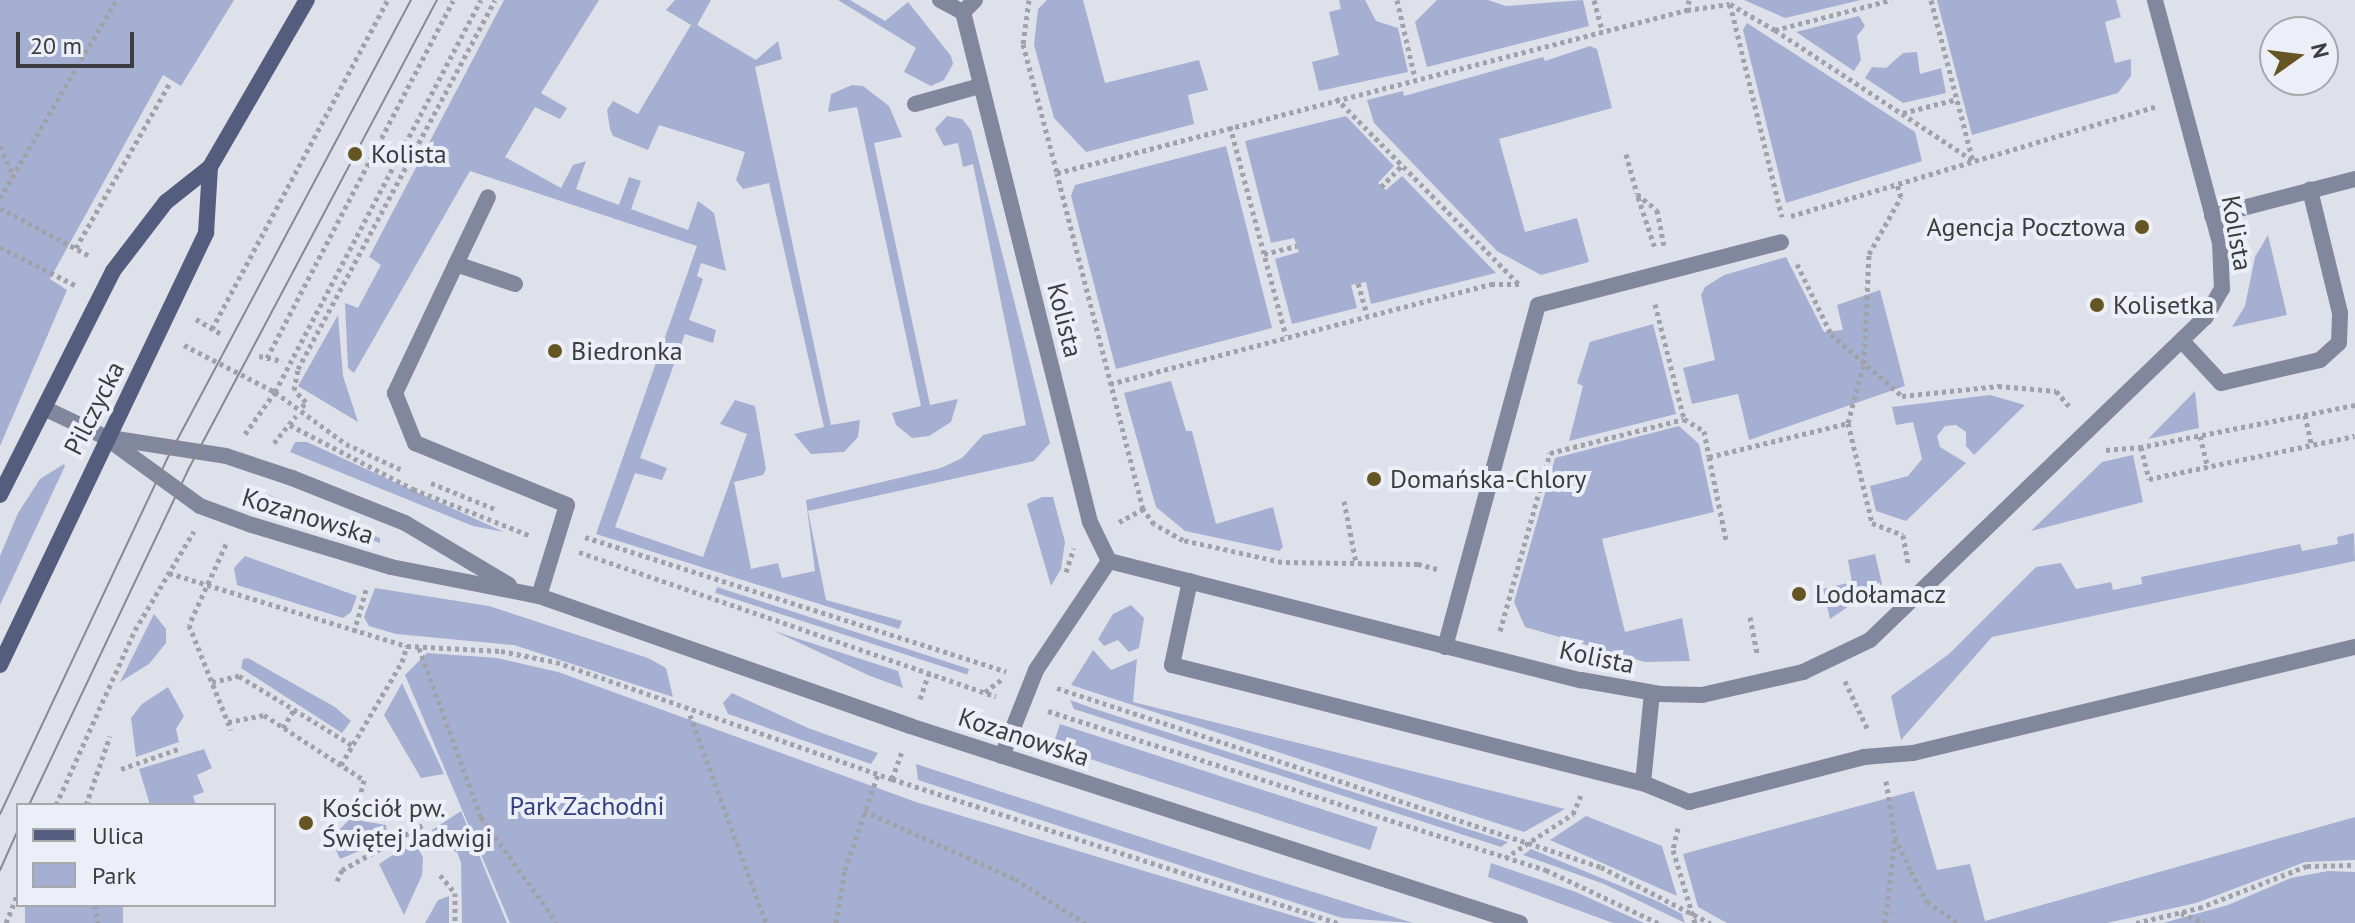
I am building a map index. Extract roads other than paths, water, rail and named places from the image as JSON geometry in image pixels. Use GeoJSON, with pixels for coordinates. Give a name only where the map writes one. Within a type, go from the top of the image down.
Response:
{"type":"FeatureCollection","features":[{"type":"Feature","properties":{"kind":"street","name":"Pilczycka"},"geometry":{"type":"LineString","coordinates":[[0,495],[113,271],[166,202],[210,167],[307,0]]}},
{"type":"Feature","properties":{"kind":"street"},"geometry":{"type":"LineString","coordinates":[[940,0],[963,12],[975,0]]}},
{"type":"Feature","properties":{"kind":"street","name":"Kolista"},"geometry":{"type":"LineString","coordinates":[[963,12],[1090,522],[1109,561],[1493,659],[1652,693],[1702,695],[1746,688],[1834,657],[1870,640],[1926,590],[2205,318],[2222,289],[2212,216],[2155,0]]}},
{"type":"Feature","properties":{"kind":"street"},"geometry":{"type":"LineString","coordinates":[[915,104],[980,86]]}},
{"type":"Feature","properties":{"kind":"street","name":"Pilczycka"},"geometry":{"type":"LineString","coordinates":[[0,665],[105,437],[206,233],[210,167]]}},
{"type":"Feature","properties":{"kind":"street"},"geometry":{"type":"LineString","coordinates":[[2212,216],[2355,179]]}},
{"type":"Feature","properties":{"kind":"street"},"geometry":{"type":"LineString","coordinates":[[2182,341],[2221,383],[2320,360],[2339,343],[2340,313],[2310,190]]}},
{"type":"Feature","properties":{"kind":"street"},"geometry":{"type":"LineString","coordinates":[[488,197],[395,393],[415,443],[567,505],[539,596]]}},
{"type":"Feature","properties":{"kind":"street"},"geometry":{"type":"LineString","coordinates":[[1445,647],[1538,305],[1648,277],[1783,236]]}},
{"type":"Feature","properties":{"kind":"street"},"geometry":{"type":"LineString","coordinates":[[456,264],[515,284]]}},
{"type":"Feature","properties":{"kind":"street","name":"Kozanowska"},"geometry":{"type":"LineString","coordinates":[[46,409],[105,437],[212,511],[391,567],[517,589],[1002,756],[1520,923]]}},
{"type":"Feature","properties":{"kind":"street","name":"Kozanowska"},"geometry":{"type":"LineString","coordinates":[[105,437],[226,456],[292,478],[405,523],[517,589]]}},
{"type":"Feature","properties":{"kind":"street"},"geometry":{"type":"LineString","coordinates":[[1002,756],[1036,670],[1109,561]]}},
{"type":"Feature","properties":{"kind":"street"},"geometry":{"type":"LineString","coordinates":[[1190,581],[1172,665],[1643,783],[1689,802],[1878,756],[1913,753],[2355,647]]}},
{"type":"Feature","properties":{"kind":"street"},"geometry":{"type":"LineString","coordinates":[[1643,783],[1652,693]]}},
{"type":"Feature","properties":{"kind":"tram line"},"geometry":{"type":"LineString","coordinates":[[0,814],[167,459],[411,0]]}},
{"type":"Feature","properties":{"kind":"tram line"},"geometry":{"type":"LineString","coordinates":[[30,803],[188,470],[437,0]]}},
{"type":"Feature","properties":{"kind":"tram line"},"geometry":{"type":"LineString","coordinates":[[0,870],[16,834]]}},
{"type":"Feature","properties":{"kind":"place","name":"Kolista"},"geometry":{"type":"Point","coordinates":[355,154]}},
{"type":"Feature","properties":{"kind":"place","name":"Agencja Pocztowa"},"geometry":{"type":"Point","coordinates":[2142,227]}},
{"type":"Feature","properties":{"kind":"place","name":"Kolisetka"},"geometry":{"type":"Point","coordinates":[2097,305]}},
{"type":"Feature","properties":{"kind":"place","name":"Biedronka"},"geometry":{"type":"Point","coordinates":[555,351]}},
{"type":"Feature","properties":{"kind":"place","name":"Domańska-Chlory"},"geometry":{"type":"Point","coordinates":[1374,479]}},
{"type":"Feature","properties":{"kind":"place","name":"Lodołamacz"},"geometry":{"type":"Point","coordinates":[1799,594]}},
{"type":"Feature","properties":{"kind":"place","name":"Kościół pw. Świętej Jadwigi"},"geometry":{"type":"Point","coordinates":[306,823]}},
{"type":"Feature","properties":{"kind":"park label","name":"Park Zachodni"},"geometry":{"type":"Point","coordinates":[587,806]}}]}
